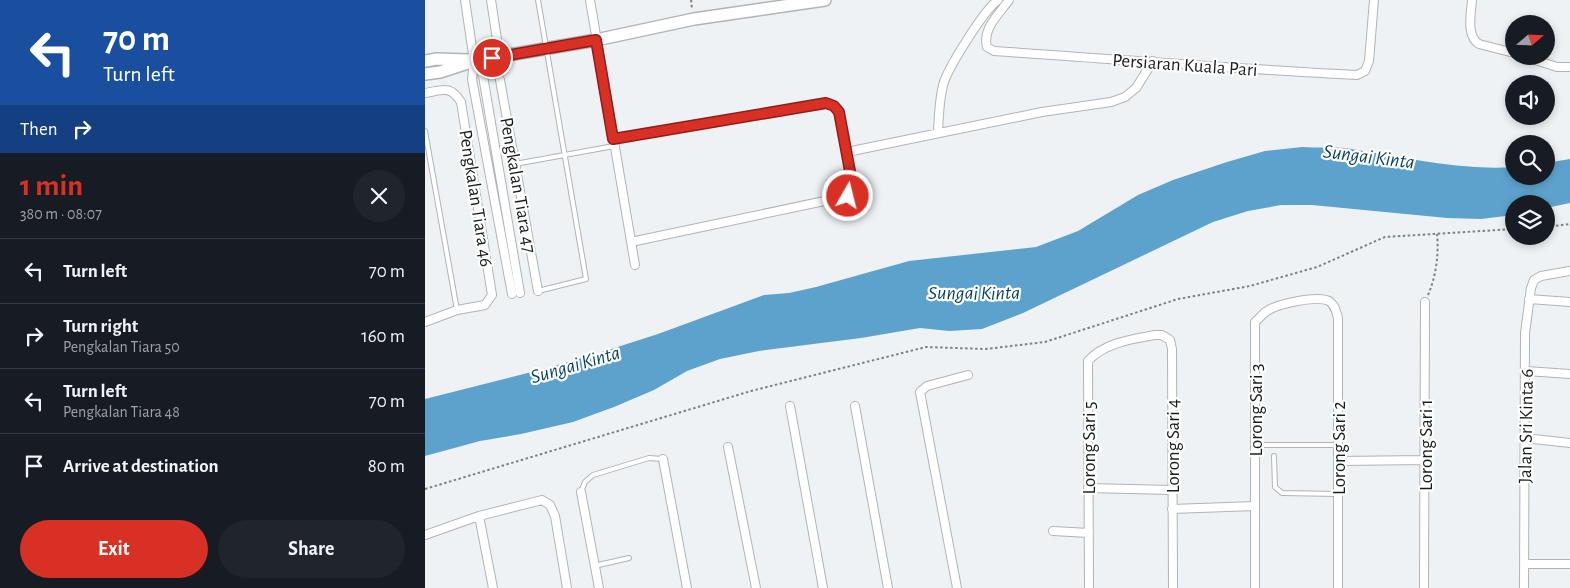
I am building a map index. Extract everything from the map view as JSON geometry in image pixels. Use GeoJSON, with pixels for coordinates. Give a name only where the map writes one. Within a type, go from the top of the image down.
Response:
{"type":"FeatureCollection","features":[{"type":"Feature","properties":{"kind":"street"},"geometry":{"type":"LineString","coordinates":[[465,0],[474,61],[472,78],[511,294]]}},
{"type":"Feature","properties":{"kind":"street"},"geometry":{"type":"LineString","coordinates":[[491,0],[498,46]]}},
{"type":"Feature","properties":{"kind":"street"},"geometry":{"type":"LineString","coordinates":[[590,0],[635,265]]}},
{"type":"Feature","properties":{"kind":"street"},"geometry":{"type":"LineString","coordinates":[[425,74],[440,72],[474,61],[596,40],[694,19],[825,0]]}},
{"type":"Feature","properties":{"kind":"street"},"geometry":{"type":"LineString","coordinates":[[938,132],[940,101],[944,81],[979,22],[993,3],[998,0]]}},
{"type":"Feature","properties":{"kind":"street","name":"Persiaran Kuala Pari"},"geometry":{"type":"LineString","coordinates":[[1009,0],[988,29],[985,40],[987,47],[994,51],[1153,61],[1235,69],[1357,75],[1365,71],[1369,61],[1374,0]]}},
{"type":"Feature","properties":{"kind":"street"},"geometry":{"type":"LineString","coordinates":[[1472,0],[1471,35],[1474,41],[1505,51]]}},
{"type":"Feature","properties":{"kind":"street"},"geometry":{"type":"LineString","coordinates":[[425,61],[437,59],[474,61]]}},
{"type":"Feature","properties":{"kind":"street"},"geometry":{"type":"LineString","coordinates":[[474,61],[483,76],[520,293]]}},
{"type":"Feature","properties":{"kind":"street"},"geometry":{"type":"LineString","coordinates":[[847,152],[938,132],[1125,97],[1136,88],[1153,61]]}},
{"type":"Feature","properties":{"kind":"street"},"geometry":{"type":"LineString","coordinates":[[1554,65],[1570,67]]}},
{"type":"Feature","properties":{"kind":"street","name":"Pengkalan Tiara 47"},"geometry":{"type":"LineString","coordinates":[[500,80],[538,291]]}},
{"type":"Feature","properties":{"kind":"street","name":"Pengkalan Tiara 46"},"geometry":{"type":"LineString","coordinates":[[425,93],[447,89],[455,92],[461,102],[492,295],[485,305],[457,310]]}},
{"type":"Feature","properties":{"kind":"street"},"geometry":{"type":"LineString","coordinates":[[613,143],[826,103],[834,106],[839,112],[847,152],[852,182],[852,191],[848,196],[631,242]]}},
{"type":"Feature","properties":{"kind":"street"},"geometry":{"type":"LineString","coordinates":[[493,195],[520,190]]}},
{"type":"Feature","properties":{"kind":"street","name":"Jalan Sri Kinta 6"},"geometry":{"type":"LineString","coordinates":[[1524,588],[1525,333],[1529,299],[1534,280],[1548,273],[1570,271]]}},
{"type":"Feature","properties":{"kind":"street","name":"Lorong Sari 3"},"geometry":{"type":"LineString","coordinates":[[1255,588],[1255,322],[1266,312],[1278,306],[1319,298],[1329,302],[1336,308]]}},
{"type":"Feature","properties":{"kind":"street"},"geometry":{"type":"LineString","coordinates":[[1529,299],[1570,302]]}},
{"type":"Feature","properties":{"kind":"street","name":"Lorong Sari 1"},"geometry":{"type":"LineString","coordinates":[[1424,588],[1425,302]]}},
{"type":"Feature","properties":{"kind":"street","name":"Lorong Sari 2"},"geometry":{"type":"LineString","coordinates":[[1336,308],[1338,588]]}},
{"type":"Feature","properties":{"kind":"street"},"geometry":{"type":"LineString","coordinates":[[425,322],[457,310]]}},
{"type":"Feature","properties":{"kind":"street","name":"Lorong Sari 4"},"geometry":{"type":"LineString","coordinates":[[1135,338],[1162,335],[1170,340],[1172,349],[1173,588]]}},
{"type":"Feature","properties":{"kind":"street","name":"Lorong Sari 5"},"geometry":{"type":"LineString","coordinates":[[1089,588],[1088,361],[1095,353],[1135,338]]}},
{"type":"Feature","properties":{"kind":"street"},"geometry":{"type":"LineString","coordinates":[[1526,371],[1570,374]]}},
{"type":"Feature","properties":{"kind":"street"},"geometry":{"type":"LineString","coordinates":[[957,588],[920,392],[927,386],[968,376]]}},
{"type":"Feature","properties":{"kind":"street"},"geometry":{"type":"LineString","coordinates":[[790,406],[823,588]]}},
{"type":"Feature","properties":{"kind":"street"},"geometry":{"type":"LineString","coordinates":[[855,406],[888,588]]}},
{"type":"Feature","properties":{"kind":"street"},"geometry":{"type":"LineString","coordinates":[[1525,438],[1570,443]]}},
{"type":"Feature","properties":{"kind":"street"},"geometry":{"type":"LineString","coordinates":[[728,447],[755,588]]}},
{"type":"Feature","properties":{"kind":"street"},"geometry":{"type":"LineString","coordinates":[[663,460],[687,588]]}},
{"type":"Feature","properties":{"kind":"street"},"geometry":{"type":"LineString","coordinates":[[1338,461],[1425,460]]}},
{"type":"Feature","properties":{"kind":"street"},"geometry":{"type":"LineString","coordinates":[[1089,488],[1172,490]]}},
{"type":"Feature","properties":{"kind":"street"},"geometry":{"type":"LineString","coordinates":[[581,492],[599,588]]}},
{"type":"Feature","properties":{"kind":"street"},"geometry":{"type":"LineString","coordinates":[[425,535],[479,516],[542,500],[550,505],[555,516],[567,588]]}},
{"type":"Feature","properties":{"kind":"street"},"geometry":{"type":"LineString","coordinates":[[1172,509],[1255,506]]}},
{"type":"Feature","properties":{"kind":"street"},"geometry":{"type":"LineString","coordinates":[[479,516],[493,588]]}},
{"type":"Feature","properties":{"kind":"street"},"geometry":{"type":"LineString","coordinates":[[1053,531],[1089,533]]}},
{"type":"Feature","properties":{"kind":"street"},"geometry":{"type":"LineString","coordinates":[[1524,564],[1570,564]]}},
{"type":"Feature","properties":{"kind":"lane"},"geometry":{"type":"LineString","coordinates":[[538,291],[586,279],[539,0]]}},
{"type":"Feature","properties":{"kind":"lane"},"geometry":{"type":"LineString","coordinates":[[425,130],[457,310]]}},
{"type":"Feature","properties":{"kind":"lane"},"geometry":{"type":"LineString","coordinates":[[515,164],[613,143]]}},
{"type":"Feature","properties":{"kind":"lane"},"geometry":{"type":"LineString","coordinates":[[1255,445],[1338,446]]}},
{"type":"Feature","properties":{"kind":"lane"},"geometry":{"type":"LineString","coordinates":[[1274,456],[1275,487],[1277,491],[1282,493],[1338,494]]}},
{"type":"Feature","properties":{"kind":"lane"},"geometry":{"type":"LineString","coordinates":[[581,492],[585,482],[593,476],[649,458],[663,460]]}},
{"type":"Feature","properties":{"kind":"lane"},"geometry":{"type":"LineString","coordinates":[[594,566],[629,558]]}},
{"type":"Feature","properties":{"kind":"path"},"geometry":{"type":"LineString","coordinates":[[1555,226],[1570,224]]}},
{"type":"Feature","properties":{"kind":"path"},"geometry":{"type":"LineString","coordinates":[[425,489],[751,391],[926,347],[986,349],[1045,342],[1178,299],[1250,286],[1317,267],[1385,237],[1505,230]]}},
{"type":"Feature","properties":{"kind":"path"},"geometry":{"type":"LineString","coordinates":[[1425,302],[1433,283],[1437,264],[1437,234]]}},
{"type":"Feature","properties":{"kind":"water","name":"Sungai Kinta"},"geometry":{"type":"Polygon","coordinates":[[[1302,147],[1345,148],[1450,165],[1505,167],[1505,185],[1555,185],[1555,162],[1570,159],[1570,203],[1555,206],[1555,195],[1505,195],[1505,216],[1481,219],[1447,218],[1312,205],[1281,205],[1248,211],[1213,222],[1023,313],[982,329],[949,331],[920,328],[861,338],[759,351],[720,359],[687,371],[654,390],[573,422],[480,441],[425,456],[425,399],[551,367],[605,351],[658,334],[764,295],[789,293],[816,287],[909,261],[1036,247],[1078,231],[1138,195],[1173,180],[1265,151],[1302,147]]]}},
{"type":"Feature","properties":{"kind":"route"},"geometry":{"type":"LineString","coordinates":[[492,58],[596,40],[613,139],[826,103],[834,106],[839,112],[852,182],[852,191],[848,196]]}}]}
